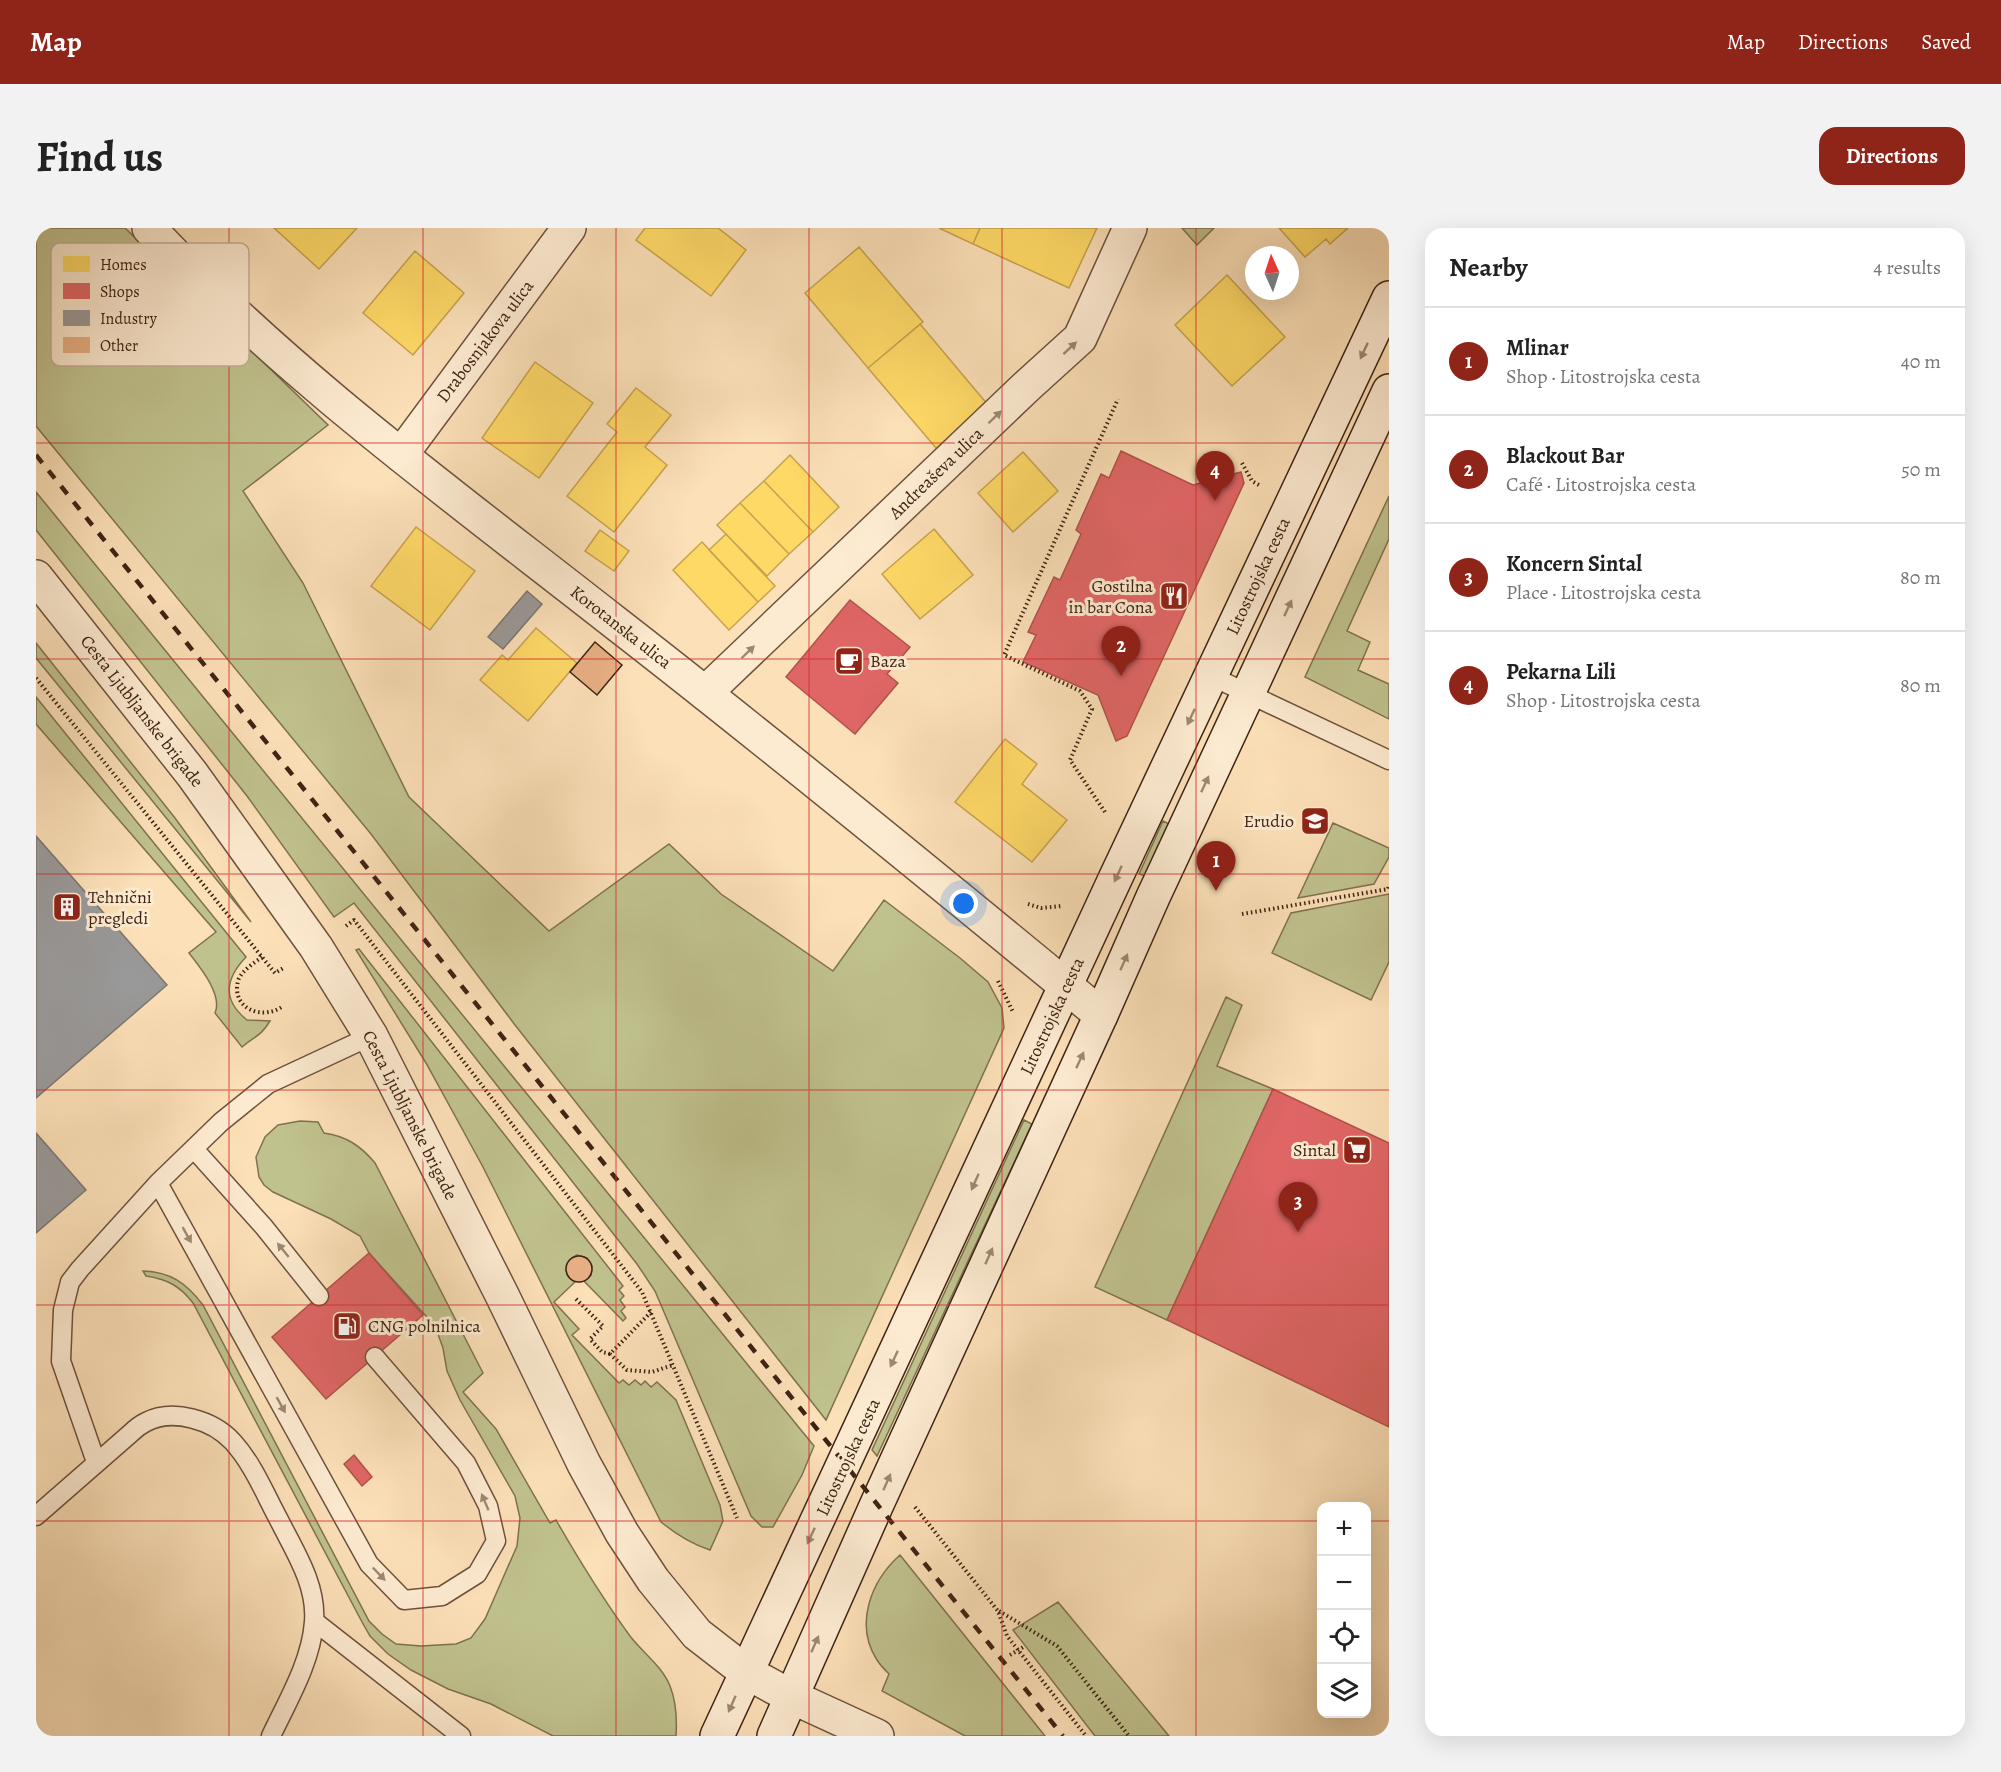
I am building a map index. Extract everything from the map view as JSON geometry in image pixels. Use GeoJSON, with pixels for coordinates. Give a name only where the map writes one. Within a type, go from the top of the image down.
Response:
{"type":"FeatureCollection","features":[{"type":"Feature","properties":{"kind":"street","name":"Korotanska ulica"},"geometry":{"type":"LineString","coordinates":[[149,228],[164,243]]}},
{"type":"Feature","properties":{"kind":"street","name":"Drabosnjakova ulica"},"geometry":{"type":"LineString","coordinates":[[401,455],[569,228]]}},
{"type":"Feature","properties":{"kind":"street","name":"Andreaševa ulica"},"geometry":{"type":"LineString","coordinates":[[705,693],[1080,338],[1130,228]]}},
{"type":"Feature","properties":{"kind":"street","name":"Litostrojska cesta"},"geometry":{"type":"LineString","coordinates":[[717,1736],[1389,298]]}},
{"type":"Feature","properties":{"kind":"street","name":"Korotanska ulica"},"geometry":{"type":"LineString","coordinates":[[249,327],[401,455],[705,693],[1101,1016]]}},
{"type":"Feature","properties":{"kind":"street"},"geometry":{"type":"LineString","coordinates":[[774,1736],[1153,897],[1389,391]]}},
{"type":"Feature","properties":{"kind":"street","name":"Cesta Ljubljanske brigade"},"geometry":{"type":"LineString","coordinates":[[36,577],[192,774],[316,947],[371,1036],[502,1295],[584,1464],[622,1533],[653,1580],[696,1634],[746,1672],[792,1697],[877,1736]]}},
{"type":"Feature","properties":{"kind":"street"},"geometry":{"type":"LineString","coordinates":[[1020,1085],[1059,1103]]}},
{"type":"Feature","properties":{"kind":"lane"},"geometry":{"type":"LineString","coordinates":[[1211,676],[1389,760]]}},
{"type":"Feature","properties":{"kind":"lane"},"geometry":{"type":"LineString","coordinates":[[96,1462],[61,1361],[63,1310],[70,1282],[158,1184],[221,1122],[268,1084],[371,1036]]}},
{"type":"Feature","properties":{"kind":"lane"},"geometry":{"type":"LineString","coordinates":[[194,1149],[264,1227],[319,1296]]}},
{"type":"Feature","properties":{"kind":"lane"},"geometry":{"type":"LineString","coordinates":[[158,1184],[369,1564],[404,1600],[442,1596],[477,1574],[496,1541],[488,1506],[466,1462],[375,1357]]}},
{"type":"Feature","properties":{"kind":"lane"},"geometry":{"type":"LineString","coordinates":[[36,1516],[96,1462],[146,1422],[165,1416],[201,1420],[232,1441],[254,1472],[303,1567],[314,1603],[314,1622],[309,1653],[271,1736]]}},
{"type":"Feature","properties":{"kind":"lane"},"geometry":{"type":"LineString","coordinates":[[314,1622],[461,1736]]}},
{"type":"Feature","properties":{"kind":"path"},"geometry":{"type":"LineString","coordinates":[[1106,813],[1070,760],[1092,709],[1080,691],[1004,655],[1118,399]]}},
{"type":"Feature","properties":{"kind":"path"},"geometry":{"type":"LineString","coordinates":[[1242,463],[1252,481],[1264,488]]}},
{"type":"Feature","properties":{"kind":"path"},"geometry":{"type":"LineString","coordinates":[[36,678],[275,973]]}},
{"type":"Feature","properties":{"kind":"path"},"geometry":{"type":"LineString","coordinates":[[1242,915],[1388,889],[1389,886]]}},
{"type":"Feature","properties":{"kind":"path"},"geometry":{"type":"LineString","coordinates":[[354,920],[642,1292],[737,1518]]}},
{"type":"Feature","properties":{"kind":"path"},"geometry":{"type":"LineString","coordinates":[[262,957],[245,971],[238,981],[239,995],[242,1002],[251,1010],[274,1013],[283,1006]]}},
{"type":"Feature","properties":{"kind":"path"},"geometry":{"type":"LineString","coordinates":[[576,1299],[603,1326],[590,1339],[602,1352],[610,1354],[627,1370],[652,1372],[673,1365]]}},
{"type":"Feature","properties":{"kind":"path"},"geometry":{"type":"LineString","coordinates":[[610,1354],[651,1312]]}},
{"type":"Feature","properties":{"kind":"path"},"geometry":{"type":"LineString","coordinates":[[909,1500],[998,1611],[1007,1636],[1086,1736]]}},
{"type":"Feature","properties":{"kind":"path"},"geometry":{"type":"LineString","coordinates":[[998,1611],[1057,1646],[1129,1736]]}},
{"type":"Feature","properties":{"kind":"path"},"geometry":{"type":"LineString","coordinates":[[1010,1656],[1025,1646]]}},
{"type":"Feature","properties":{"kind":"green space"},"geometry":{"type":"Polygon","coordinates":[[[36,228],[125,228],[140,243],[51,243],[51,366],[249,366],[249,348],[328,425],[243,491],[303,583],[409,797],[549,931],[669,844],[721,894],[833,971],[884,900],[988,982],[1002,1008],[1004,1028],[826,1420],[515,1025],[371,834],[36,426],[36,228]]]}},
{"type":"Feature","properties":{"kind":"green space"},"geometry":{"type":"Polygon","coordinates":[[[1182,228],[1214,228],[1197,245],[1182,228]]]}},
{"type":"Feature","properties":{"kind":"green space"},"geometry":{"type":"Polygon","coordinates":[[[36,492],[814,1446],[802,1475],[773,1527],[762,1527],[751,1516],[655,1291],[637,1264],[354,903],[334,917],[247,796],[36,530],[36,492]]]}},
{"type":"Feature","properties":{"kind":"green space"},"geometry":{"type":"Polygon","coordinates":[[[1389,496],[1389,539],[1347,631],[1370,642],[1358,670],[1389,684],[1389,719],[1305,677],[1389,496]]]}},
{"type":"Feature","properties":{"kind":"green space"},"geometry":{"type":"Polygon","coordinates":[[[36,643],[175,818],[251,922],[36,658],[36,643]]]}},
{"type":"Feature","properties":{"kind":"green space"},"geometry":{"type":"Polygon","coordinates":[[[36,697],[246,957],[230,981],[230,997],[233,1005],[247,1020],[270,1021],[260,1033],[242,1047],[215,1013],[217,1006],[213,990],[189,953],[216,932],[36,724],[36,697]]]}},
{"type":"Feature","properties":{"kind":"green space"},"geometry":{"type":"Polygon","coordinates":[[[1163,821],[1171,825],[1146,876],[1139,874],[1163,821]]]}},
{"type":"Feature","properties":{"kind":"green space"},"geometry":{"type":"Polygon","coordinates":[[[1333,823],[1389,848],[1389,857],[1374,884],[1298,898],[1333,823]]]}},
{"type":"Feature","properties":{"kind":"green space"},"geometry":{"type":"Polygon","coordinates":[[[1389,894],[1389,962],[1371,1000],[1272,953],[1291,913],[1389,894]]]}},
{"type":"Feature","properties":{"kind":"green space"},"geometry":{"type":"Polygon","coordinates":[[[359,949],[623,1286],[619,1290],[624,1296],[620,1300],[625,1307],[621,1311],[626,1318],[623,1321],[584,1281],[591,1275],[592,1266],[587,1258],[577,1255],[569,1261],[566,1268],[568,1276],[575,1282],[554,1302],[579,1329],[572,1335],[619,1383],[623,1380],[629,1385],[635,1380],[641,1385],[645,1381],[651,1387],[657,1382],[676,1400],[720,1505],[723,1521],[710,1550],[684,1539],[661,1522],[483,1167],[426,1063],[356,950],[359,949]]]}},
{"type":"Feature","properties":{"kind":"green space"},"geometry":{"type":"Polygon","coordinates":[[[1226,997],[1242,1005],[1217,1066],[1273,1089],[1167,1320],[1095,1287],[1226,997]]]}},
{"type":"Feature","properties":{"kind":"green space"},"geometry":{"type":"Polygon","coordinates":[[[1024,1120],[1032,1124],[877,1456],[872,1450],[1024,1120]]]}},
{"type":"Feature","properties":{"kind":"green space"},"geometry":{"type":"Polygon","coordinates":[[[300,1121],[318,1122],[324,1133],[352,1143],[375,1163],[483,1373],[463,1392],[496,1429],[550,1523],[556,1520],[620,1622],[667,1679],[675,1704],[676,1736],[553,1736],[491,1704],[448,1689],[411,1670],[388,1654],[370,1636],[362,1622],[193,1303],[173,1284],[146,1276],[143,1271],[170,1276],[184,1285],[203,1305],[369,1621],[396,1644],[421,1646],[456,1644],[471,1638],[485,1619],[517,1546],[520,1518],[515,1496],[460,1400],[447,1371],[443,1348],[435,1326],[369,1253],[360,1236],[331,1219],[273,1192],[264,1185],[259,1177],[256,1157],[265,1137],[278,1125],[300,1121]]]}},
{"type":"Feature","properties":{"kind":"green space"},"geometry":{"type":"Polygon","coordinates":[[[900,1555],[1045,1736],[965,1736],[882,1691],[889,1674],[878,1662],[870,1646],[867,1618],[874,1590],[881,1577],[900,1555]]]}},
{"type":"Feature","properties":{"kind":"green space"},"geometry":{"type":"Polygon","coordinates":[[[1058,1602],[1169,1736],[1095,1736],[1013,1630],[1058,1602]]]}},
{"type":"Feature","properties":{"kind":"building: Homes"},"geometry":{"type":"Polygon","coordinates":[[[274,228],[357,228],[319,269],[274,228]]]}},
{"type":"Feature","properties":{"kind":"building: Homes"},"geometry":{"type":"Polygon","coordinates":[[[645,228],[718,228],[746,250],[711,296],[636,240],[645,228]]]}},
{"type":"Feature","properties":{"kind":"building: Homes"},"geometry":{"type":"Polygon","coordinates":[[[939,228],[980,228],[973,244],[939,228]]]}},
{"type":"Feature","properties":{"kind":"building: Homes"},"geometry":{"type":"Polygon","coordinates":[[[980,228],[1097,228],[1069,288],[973,244],[980,228]]]}},
{"type":"Feature","properties":{"kind":"building: Homes"},"geometry":{"type":"Polygon","coordinates":[[[1279,228],[1348,228],[1330,244],[1326,239],[1305,257],[1299,250],[1299,246],[1295,246],[1279,228]]]}},
{"type":"Feature","properties":{"kind":"building: Homes"},"geometry":{"type":"Polygon","coordinates":[[[859,247],[923,322],[868,368],[805,293],[859,247]]]}},
{"type":"Feature","properties":{"kind":"building: Homes"},"geometry":{"type":"Polygon","coordinates":[[[415,251],[464,293],[413,355],[363,313],[415,251]]]}},
{"type":"Feature","properties":{"kind":"building: Homes"},"geometry":{"type":"Polygon","coordinates":[[[1227,275],[1245,294],[1245,300],[1250,300],[1285,337],[1232,386],[1175,325],[1227,275]]]}},
{"type":"Feature","properties":{"kind":"building: Homes"},"geometry":{"type":"Polygon","coordinates":[[[920,324],[988,405],[936,448],[868,368],[920,324]]]}},
{"type":"Feature","properties":{"kind":"building: Homes"},"geometry":{"type":"Polygon","coordinates":[[[535,362],[593,403],[539,478],[482,438],[535,362]]]}},
{"type":"Feature","properties":{"kind":"building: Homes"},"geometry":{"type":"Polygon","coordinates":[[[636,388],[671,415],[645,447],[667,465],[614,532],[567,496],[617,432],[607,424],[636,388]]]}},
{"type":"Feature","properties":{"kind":"building: Homes"},"geometry":{"type":"Polygon","coordinates":[[[1023,452],[1058,491],[1013,532],[978,493],[1023,452]]]}},
{"type":"Feature","properties":{"kind":"building: Homes"},"geometry":{"type":"Polygon","coordinates":[[[790,455],[839,507],[813,532],[764,481],[790,455]]]}},
{"type":"Feature","properties":{"kind":"building: Homes"},"geometry":{"type":"Polygon","coordinates":[[[764,481],[813,532],[789,554],[740,503],[764,481]]]}},
{"type":"Feature","properties":{"kind":"building: Homes"},"geometry":{"type":"Polygon","coordinates":[[[740,503],[789,554],[767,576],[717,525],[740,503]]]}},
{"type":"Feature","properties":{"kind":"building: Homes"},"geometry":{"type":"Polygon","coordinates":[[[416,527],[475,571],[430,630],[371,586],[416,527]]]}},
{"type":"Feature","properties":{"kind":"building: Homes"},"geometry":{"type":"Polygon","coordinates":[[[934,529],[973,575],[920,619],[882,574],[934,529]]]}},
{"type":"Feature","properties":{"kind":"building: Homes"},"geometry":{"type":"Polygon","coordinates":[[[600,530],[629,551],[614,571],[585,551],[600,530]]]}},
{"type":"Feature","properties":{"kind":"building: Homes"},"geometry":{"type":"Polygon","coordinates":[[[726,534],[775,586],[758,602],[709,550],[726,534]]]}},
{"type":"Feature","properties":{"kind":"building: Homes"},"geometry":{"type":"Polygon","coordinates":[[[702,542],[758,602],[729,630],[673,570],[702,542]]]}},
{"type":"Feature","properties":{"kind":"building: Homes"},"geometry":{"type":"Polygon","coordinates":[[[536,628],[577,663],[528,721],[480,680],[502,655],[508,660],[536,628]]]}},
{"type":"Feature","properties":{"kind":"building: Homes"},"geometry":{"type":"Polygon","coordinates":[[[1005,739],[1037,764],[1022,784],[1067,820],[1032,862],[955,802],[1005,739]]]}},
{"type":"Feature","properties":{"kind":"building: Shops"},"geometry":{"type":"Polygon","coordinates":[[[1121,451],[1193,485],[1241,472],[1244,483],[1127,736],[1116,741],[1098,695],[1023,662],[1036,635],[1028,632],[1054,577],[1060,580],[1081,534],[1076,530],[1101,474],[1109,478],[1121,451]]]}},
{"type":"Feature","properties":{"kind":"building: Shops","name":"Baza"},"geometry":{"type":"Polygon","coordinates":[[[850,600],[910,647],[887,674],[898,683],[855,734],[786,677],[850,600]]]}},
{"type":"Feature","properties":{"kind":"building: Shops"},"geometry":{"type":"Polygon","coordinates":[[[1273,1089],[1389,1143],[1389,1427],[1167,1320],[1273,1089]]]}},
{"type":"Feature","properties":{"kind":"building: Shops","name":"CNG polnilnica"},"geometry":{"type":"Polygon","coordinates":[[[369,1253],[423,1315],[326,1399],[272,1337],[369,1253]]]}},
{"type":"Feature","properties":{"kind":"building: Shops"},"geometry":{"type":"Polygon","coordinates":[[[354,1455],[372,1477],[362,1486],[344,1464],[354,1455]]]}},
{"type":"Feature","properties":{"kind":"building: Industry"},"geometry":{"type":"Polygon","coordinates":[[[527,591],[542,604],[503,649],[488,637],[527,591]]]}},
{"type":"Feature","properties":{"kind":"building: Industry","name":"Tehnični pregledi"},"geometry":{"type":"Polygon","coordinates":[[[36,836],[167,985],[36,1098],[36,836]]]}},
{"type":"Feature","properties":{"kind":"building: Industry"},"geometry":{"type":"Polygon","coordinates":[[[36,1133],[86,1190],[36,1233],[36,1133]]]}},
{"type":"Feature","properties":{"kind":"building: Other"},"geometry":{"type":"Polygon","coordinates":[[[595,642],[622,665],[597,695],[570,672],[595,642]]]}},
{"type":"Feature","properties":{"kind":"building: Other"},"geometry":{"type":"Polygon","coordinates":[[[579,1256],[588,1260],[592,1269],[588,1278],[579,1282],[570,1278],[566,1269],[570,1260],[579,1256]]]}},
{"type":"Feature","properties":{"kind":"railway"},"geometry":{"type":"LineString","coordinates":[[36,455],[1063,1736]]}},
{"type":"Feature","properties":{"kind":"place","name":"Pekarna Lili"},"geometry":{"type":"Point","coordinates":[1215,501]}},
{"type":"Feature","properties":{"kind":"place","name":"Gostilna in bar Cona"},"geometry":{"type":"Point","coordinates":[1174,596]}},
{"type":"Feature","properties":{"kind":"place","name":"Baza"},"geometry":{"type":"Point","coordinates":[849,661]}},
{"type":"Feature","properties":{"kind":"place","name":"Blackout Bar"},"geometry":{"type":"Point","coordinates":[1121,676]}},
{"type":"Feature","properties":{"kind":"place","name":"Erudio"},"geometry":{"type":"Point","coordinates":[1315,821]}},
{"type":"Feature","properties":{"kind":"place","name":"Mlinar"},"geometry":{"type":"Point","coordinates":[1216,891]}},
{"type":"Feature","properties":{"kind":"place","name":"Tehnični pregledi"},"geometry":{"type":"Point","coordinates":[67,907]}},
{"type":"Feature","properties":{"kind":"place","name":"Sintal"},"geometry":{"type":"Point","coordinates":[1357,1150]}},
{"type":"Feature","properties":{"kind":"place","name":"Koncern Sintal"},"geometry":{"type":"Point","coordinates":[1298,1232]}},
{"type":"Feature","properties":{"kind":"place","name":"CNG polnilnica"},"geometry":{"type":"Point","coordinates":[347,1326]}}]}
